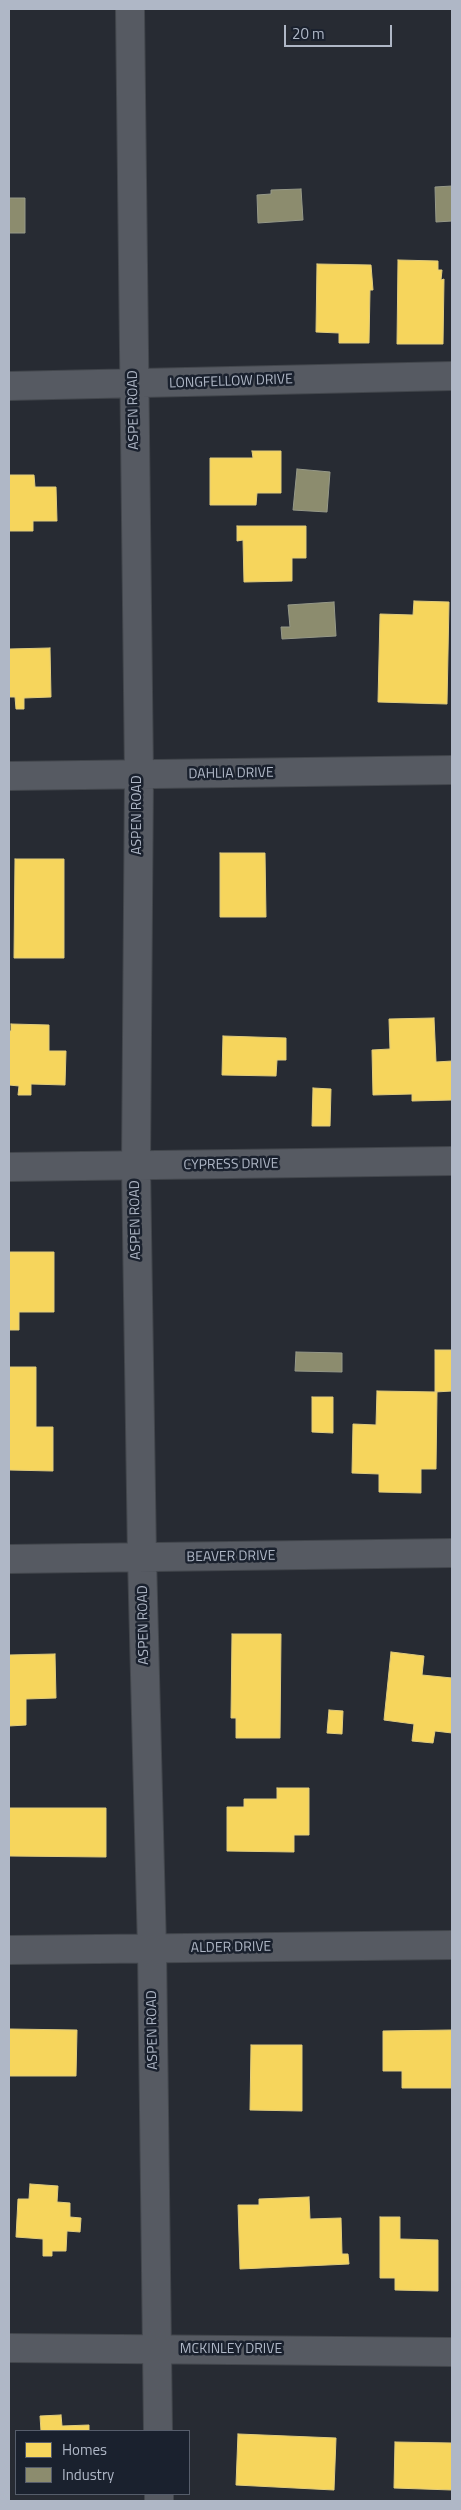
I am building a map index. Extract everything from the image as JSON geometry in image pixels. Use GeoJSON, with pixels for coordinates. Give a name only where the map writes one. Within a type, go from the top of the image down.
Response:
{"type":"FeatureCollection","features":[{"type":"Feature","properties":{"kind":"street","name":"ASPEN ROAD"},"geometry":{"type":"LineString","coordinates":[[130,9],[139,776],[136,1166],[142,1558],[152,1948],[158,2430]]}},
{"type":"Feature","properties":{"kind":"street","name":"LONGFELLOW DRIVE"},"geometry":{"type":"LineString","coordinates":[[9,386],[133,385],[452,376]]}},
{"type":"Feature","properties":{"kind":"street","name":"DAHLIA DRIVE"},"geometry":{"type":"LineString","coordinates":[[9,776],[139,776],[452,770]]}},
{"type":"Feature","properties":{"kind":"street","name":"CYPRESS DRIVE"},"geometry":{"type":"LineString","coordinates":[[9,1167],[452,1161]]}},
{"type":"Feature","properties":{"kind":"street","name":"BEAVER DRIVE"},"geometry":{"type":"LineString","coordinates":[[9,1559],[452,1554]]}},
{"type":"Feature","properties":{"kind":"street","name":"ALDER DRIVE"},"geometry":{"type":"LineString","coordinates":[[9,1950],[452,1945]]}},
{"type":"Feature","properties":{"kind":"street","name":"MCKINLEY DRIVE"},"geometry":{"type":"LineString","coordinates":[[9,2348],[452,2352]]}},
{"type":"Feature","properties":{"kind":"building: Homes"},"geometry":{"type":"Polygon","coordinates":[[[398,260],[438,261],[438,270],[442,270],[441,280],[444,279],[443,344],[397,344],[398,260]]]}},
{"type":"Feature","properties":{"kind":"building: Homes"},"geometry":{"type":"Polygon","coordinates":[[[317,264],[371,265],[373,290],[370,290],[369,343],[339,343],[339,333],[316,332],[317,264]]]}},
{"type":"Feature","properties":{"kind":"building: Homes"},"geometry":{"type":"Polygon","coordinates":[[[252,451],[281,451],[281,493],[257,493],[256,505],[210,505],[210,458],[253,458],[252,451]]]}},
{"type":"Feature","properties":{"kind":"building: Homes"},"geometry":{"type":"Polygon","coordinates":[[[9,475],[34,475],[35,487],[56,487],[57,521],[33,521],[33,531],[9,531],[9,475]]]}},
{"type":"Feature","properties":{"kind":"building: Homes"},"geometry":{"type":"Polygon","coordinates":[[[237,526],[306,526],[306,558],[292,558],[292,581],[244,582],[243,540],[237,541],[237,526]]]}},
{"type":"Feature","properties":{"kind":"building: Homes"},"geometry":{"type":"Polygon","coordinates":[[[414,601],[449,602],[447,704],[378,702],[380,614],[413,615],[414,601]]]}},
{"type":"Feature","properties":{"kind":"building: Homes"},"geometry":{"type":"Polygon","coordinates":[[[50,648],[51,697],[24,698],[24,709],[16,709],[15,697],[9,697],[9,649],[50,648]]]}},
{"type":"Feature","properties":{"kind":"building: Homes"},"geometry":{"type":"Polygon","coordinates":[[[220,853],[265,853],[266,917],[220,917],[220,853]]]}},
{"type":"Feature","properties":{"kind":"building: Homes"},"geometry":{"type":"Polygon","coordinates":[[[15,859],[64,859],[64,958],[14,958],[15,859]]]}},
{"type":"Feature","properties":{"kind":"building: Homes"},"geometry":{"type":"Polygon","coordinates":[[[434,1018],[436,1062],[452,1061],[452,1100],[412,1101],[412,1094],[373,1095],[372,1050],[390,1049],[389,1019],[434,1018]]]}},
{"type":"Feature","properties":{"kind":"building: Homes"},"geometry":{"type":"Polygon","coordinates":[[[11,1024],[49,1025],[49,1051],[66,1051],[65,1085],[31,1084],[31,1095],[18,1095],[19,1086],[9,1085],[9,1031],[11,1031],[11,1024]]]}},
{"type":"Feature","properties":{"kind":"building: Homes"},"geometry":{"type":"Polygon","coordinates":[[[223,1036],[286,1038],[286,1060],[277,1060],[276,1076],[222,1075],[223,1036]]]}},
{"type":"Feature","properties":{"kind":"building: Homes"},"geometry":{"type":"Polygon","coordinates":[[[313,1088],[331,1089],[330,1126],[312,1126],[313,1088]]]}},
{"type":"Feature","properties":{"kind":"building: Homes"},"geometry":{"type":"Polygon","coordinates":[[[9,1252],[54,1252],[54,1312],[19,1312],[19,1330],[9,1330],[9,1252]]]}},
{"type":"Feature","properties":{"kind":"building: Homes"},"geometry":{"type":"Polygon","coordinates":[[[435,1350],[452,1350],[452,1391],[435,1392],[435,1350]]]}},
{"type":"Feature","properties":{"kind":"building: Homes"},"geometry":{"type":"Polygon","coordinates":[[[9,1367],[36,1367],[36,1427],[53,1427],[53,1471],[9,1470],[9,1367]]]}},
{"type":"Feature","properties":{"kind":"building: Homes"},"geometry":{"type":"Polygon","coordinates":[[[377,1391],[437,1392],[436,1469],[421,1469],[421,1493],[379,1492],[379,1474],[352,1473],[353,1424],[376,1425],[377,1391]]]}},
{"type":"Feature","properties":{"kind":"building: Homes"},"geometry":{"type":"Polygon","coordinates":[[[312,1397],[333,1397],[333,1433],[312,1432],[312,1397]]]}},
{"type":"Feature","properties":{"kind":"building: Homes"},"geometry":{"type":"Polygon","coordinates":[[[232,1634],[281,1634],[280,1738],[236,1738],[236,1718],[231,1718],[232,1634]]]}},
{"type":"Feature","properties":{"kind":"building: Homes"},"geometry":{"type":"Polygon","coordinates":[[[391,1652],[424,1656],[422,1675],[452,1678],[452,1733],[435,1731],[433,1743],[412,1741],[414,1724],[384,1720],[391,1652]]]}},
{"type":"Feature","properties":{"kind":"building: Homes"},"geometry":{"type":"Polygon","coordinates":[[[55,1654],[56,1698],[26,1699],[26,1725],[9,1726],[9,1655],[55,1654]]]}},
{"type":"Feature","properties":{"kind":"building: Homes"},"geometry":{"type":"Polygon","coordinates":[[[329,1710],[343,1711],[342,1734],[327,1733],[329,1710]]]}},
{"type":"Feature","properties":{"kind":"building: Homes"},"geometry":{"type":"Polygon","coordinates":[[[277,1788],[309,1788],[309,1835],[294,1835],[294,1852],[227,1851],[227,1807],[244,1807],[244,1799],[277,1799],[277,1788]]]}},
{"type":"Feature","properties":{"kind":"building: Homes"},"geometry":{"type":"Polygon","coordinates":[[[9,1808],[106,1808],[106,1857],[9,1856],[9,1808]]]}},
{"type":"Feature","properties":{"kind":"building: Homes"},"geometry":{"type":"Polygon","coordinates":[[[9,2029],[77,2030],[76,2076],[9,2076],[9,2029]]]}},
{"type":"Feature","properties":{"kind":"building: Homes"},"geometry":{"type":"Polygon","coordinates":[[[452,2030],[452,2088],[402,2088],[402,2071],[383,2071],[383,2031],[452,2030]]]}},
{"type":"Feature","properties":{"kind":"building: Homes"},"geometry":{"type":"Polygon","coordinates":[[[251,2045],[302,2045],[302,2111],[250,2110],[251,2045]]]}},
{"type":"Feature","properties":{"kind":"building: Homes"},"geometry":{"type":"Polygon","coordinates":[[[30,2184],[58,2186],[57,2202],[70,2203],[70,2217],[81,2218],[80,2232],[67,2231],[66,2251],[52,2251],[52,2256],[43,2256],[43,2239],[16,2237],[18,2199],[29,2199],[30,2184]]]}},
{"type":"Feature","properties":{"kind":"building: Homes"},"geometry":{"type":"Polygon","coordinates":[[[309,2197],[310,2219],[341,2218],[342,2254],[348,2254],[349,2264],[240,2269],[238,2205],[259,2205],[259,2199],[309,2197]]]}},
{"type":"Feature","properties":{"kind":"building: Homes"},"geometry":{"type":"Polygon","coordinates":[[[380,2217],[400,2217],[400,2239],[438,2240],[438,2291],[395,2290],[395,2278],[380,2278],[380,2217]]]}},
{"type":"Feature","properties":{"kind":"building: Homes"},"geometry":{"type":"Polygon","coordinates":[[[61,2415],[62,2426],[89,2425],[89,2430],[41,2430],[40,2416],[61,2415]]]}},
{"type":"Feature","properties":{"kind":"building: Homes"},"geometry":{"type":"Polygon","coordinates":[[[238,2434],[336,2438],[334,2490],[236,2485],[238,2434]]]}},
{"type":"Feature","properties":{"kind":"building: Homes"},"geometry":{"type":"Polygon","coordinates":[[[395,2442],[452,2443],[452,2490],[394,2488],[395,2442]]]}},
{"type":"Feature","properties":{"kind":"building: Industry"},"geometry":{"type":"Polygon","coordinates":[[[452,186],[452,221],[436,222],[435,187],[452,186]]]}},
{"type":"Feature","properties":{"kind":"building: Industry"},"geometry":{"type":"Polygon","coordinates":[[[301,189],[303,220],[258,223],[257,195],[271,194],[271,190],[301,189]]]}},
{"type":"Feature","properties":{"kind":"building: Industry"},"geometry":{"type":"Polygon","coordinates":[[[9,198],[25,198],[25,233],[9,233],[9,198]]]}},
{"type":"Feature","properties":{"kind":"building: Industry"},"geometry":{"type":"Polygon","coordinates":[[[297,469],[330,472],[327,512],[293,510],[297,469]]]}},
{"type":"Feature","properties":{"kind":"building: Industry"},"geometry":{"type":"Polygon","coordinates":[[[334,602],[336,636],[282,639],[281,627],[290,627],[288,605],[334,602]]]}},
{"type":"Feature","properties":{"kind":"building: Industry"},"geometry":{"type":"Polygon","coordinates":[[[296,1352],[342,1353],[342,1372],[295,1371],[296,1352]]]}}]}
